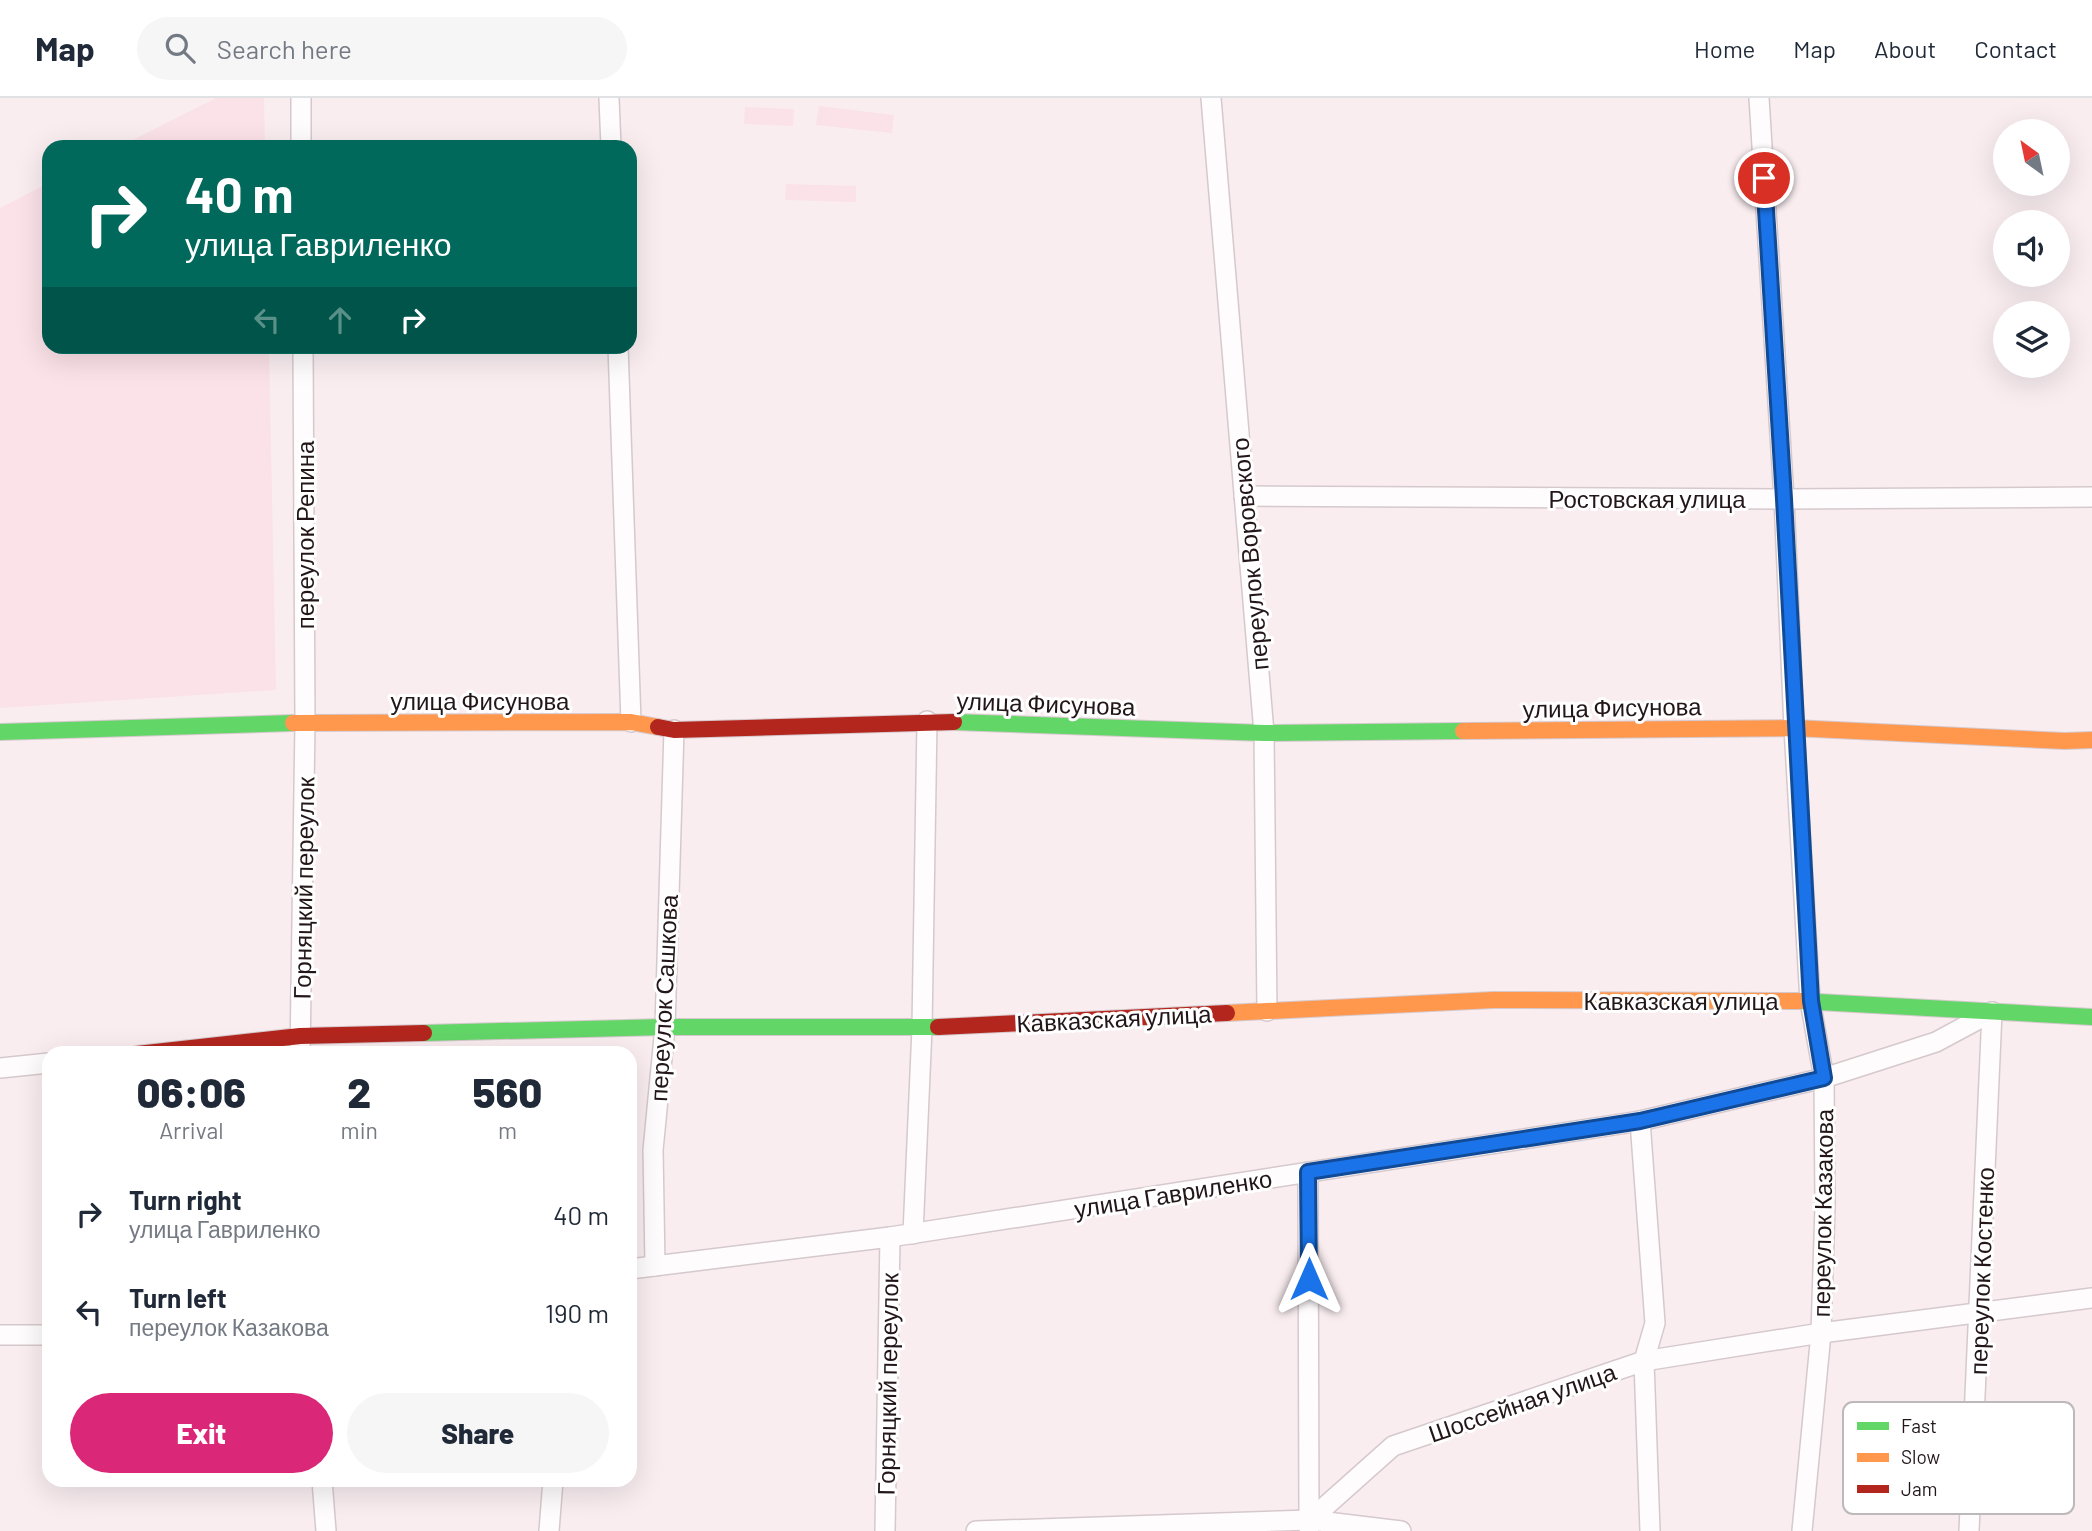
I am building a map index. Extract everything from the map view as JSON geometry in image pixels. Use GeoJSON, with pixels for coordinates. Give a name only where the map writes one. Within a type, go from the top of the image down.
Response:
{"type":"FeatureCollection","features":[{"type":"Feature","properties":{"kind":"street"},"geometry":{"type":"LineString","coordinates":[[301,98],[301,140]]}},
{"type":"Feature","properties":{"kind":"street"},"geometry":{"type":"LineString","coordinates":[[609,98],[611,140]]}},
{"type":"Feature","properties":{"kind":"street","name":"переулок Воровского"},"geometry":{"type":"LineString","coordinates":[[1211,98],[1264,733],[1267,1011]]}},
{"type":"Feature","properties":{"kind":"street","name":"переулок Казакова"},"geometry":{"type":"LineString","coordinates":[[1759,98],[1811,1001],[1824,1078],[1825,1206],[1821,1332],[1802,1531]]}},
{"type":"Feature","properties":{"kind":"street","name":"переулок Репина"},"geometry":{"type":"LineString","coordinates":[[303,354],[305,723]]}},
{"type":"Feature","properties":{"kind":"street"},"geometry":{"type":"LineString","coordinates":[[618,354],[631,722]]}},
{"type":"Feature","properties":{"kind":"street","name":"Ростовская улица"},"geometry":{"type":"LineString","coordinates":[[1244,496],[1784,499],[2092,497]]}},
{"type":"Feature","properties":{"kind":"street"},"geometry":{"type":"LineString","coordinates":[[913,1234],[922,1028],[927,721]]}},
{"type":"Feature","properties":{"kind":"street","name":"улица Фисунова"},"geometry":{"type":"LineString","coordinates":[[0,732],[305,723],[631,722],[674,730],[927,721],[1264,733],[1794,728],[2092,740]]}},
{"type":"Feature","properties":{"kind":"street","name":"Горняцкий переулок"},"geometry":{"type":"LineString","coordinates":[[300,1045],[305,723]]}},
{"type":"Feature","properties":{"kind":"street","name":"переулок Сашкова"},"geometry":{"type":"LineString","coordinates":[[655,1266],[653,1150],[665,1027],[674,730]]}},
{"type":"Feature","properties":{"kind":"street","name":"Кавказская улица"},"geometry":{"type":"LineString","coordinates":[[282,1046],[665,1027],[922,1028],[1493,1000],[1811,1001],[2092,1017]]}},
{"type":"Feature","properties":{"kind":"street","name":"улица Гавриленко"},"geometry":{"type":"LineString","coordinates":[[637,1268],[913,1234],[1640,1121],[1824,1078],[1936,1042],[1992,1012]]}},
{"type":"Feature","properties":{"kind":"street","name":"переулок Костенко"},"geometry":{"type":"LineString","coordinates":[[1976,1402],[1992,1012]]}},
{"type":"Feature","properties":{"kind":"street"},"geometry":{"type":"LineString","coordinates":[[0,1068],[42,1064]]}},
{"type":"Feature","properties":{"kind":"street"},"geometry":{"type":"LineString","coordinates":[[1640,1121],[1655,1323],[1644,1361],[1650,1531]]}},
{"type":"Feature","properties":{"kind":"street"},"geometry":{"type":"LineString","coordinates":[[1308,1172],[1309,1525]]}},
{"type":"Feature","properties":{"kind":"street","name":"Горняцкий переулок"},"geometry":{"type":"LineString","coordinates":[[885,1531],[890,1237]]}},
{"type":"Feature","properties":{"kind":"street","name":"Шоссейная улица"},"geometry":{"type":"LineString","coordinates":[[1309,1525],[1393,1446],[1644,1361],[1821,1332],[2092,1298]]}},
{"type":"Feature","properties":{"kind":"street"},"geometry":{"type":"LineString","coordinates":[[0,1335],[42,1335]]}},
{"type":"Feature","properties":{"kind":"street"},"geometry":{"type":"LineString","coordinates":[[323,1487],[326,1531]]}},
{"type":"Feature","properties":{"kind":"street"},"geometry":{"type":"LineString","coordinates":[[548,1531],[552,1487]]}},
{"type":"Feature","properties":{"kind":"street"},"geometry":{"type":"LineString","coordinates":[[976,1531],[1309,1525],[1401,1531]]}},
{"type":"Feature","properties":{"kind":"shaded area"},"geometry":{"type":"Polygon","coordinates":[[[216,98],[264,98],[265,140],[133,140],[216,98]]]}},
{"type":"Feature","properties":{"kind":"shaded area"},"geometry":{"type":"Polygon","coordinates":[[[819,106],[894,115],[892,133],[816,125],[819,106]]]}},
{"type":"Feature","properties":{"kind":"shaded area"},"geometry":{"type":"Polygon","coordinates":[[[745,107],[794,109],[793,126],[744,124],[745,107]]]}},
{"type":"Feature","properties":{"kind":"shaded area"},"geometry":{"type":"Polygon","coordinates":[[[786,184],[856,186],[856,202],[785,200],[786,184]]]}},
{"type":"Feature","properties":{"kind":"shaded area"},"geometry":{"type":"Polygon","coordinates":[[[42,187],[42,354],[269,354],[276,690],[0,708],[0,208],[42,187]]]}},
{"type":"Feature","properties":{"kind":"traffic: fast"},"geometry":{"type":"LineString","coordinates":[[954,722],[1264,733],[1463,731]]}},
{"type":"Feature","properties":{"kind":"traffic: fast"},"geometry":{"type":"LineString","coordinates":[[0,732],[293,723]]}},
{"type":"Feature","properties":{"kind":"traffic: fast"},"geometry":{"type":"LineString","coordinates":[[1800,1001],[2092,1017]]}},
{"type":"Feature","properties":{"kind":"traffic: fast"},"geometry":{"type":"LineString","coordinates":[[424,1033],[665,1027],[938,1027]]}},
{"type":"Feature","properties":{"kind":"traffic: slow"},"geometry":{"type":"LineString","coordinates":[[293,723],[631,722],[658,727]]}},
{"type":"Feature","properties":{"kind":"traffic: slow"},"geometry":{"type":"LineString","coordinates":[[1463,731],[1794,728],[2092,740]]}},
{"type":"Feature","properties":{"kind":"traffic: slow"},"geometry":{"type":"LineString","coordinates":[[1227,1013],[1493,1000],[1800,1001]]}},
{"type":"Feature","properties":{"kind":"traffic: jam"},"geometry":{"type":"LineString","coordinates":[[658,727],[674,730],[954,722]]}},
{"type":"Feature","properties":{"kind":"traffic: jam"},"geometry":{"type":"LineString","coordinates":[[938,1027],[1227,1013]]}},
{"type":"Feature","properties":{"kind":"traffic: jam"},"geometry":{"type":"LineString","coordinates":[[209,1046],[300,1036],[424,1033]]}},
{"type":"Feature","properties":{"kind":"route"},"geometry":{"type":"LineString","coordinates":[[1309,1279],[1308,1172],[1640,1121],[1824,1078],[1811,1001],[1764,178]]}}]}
